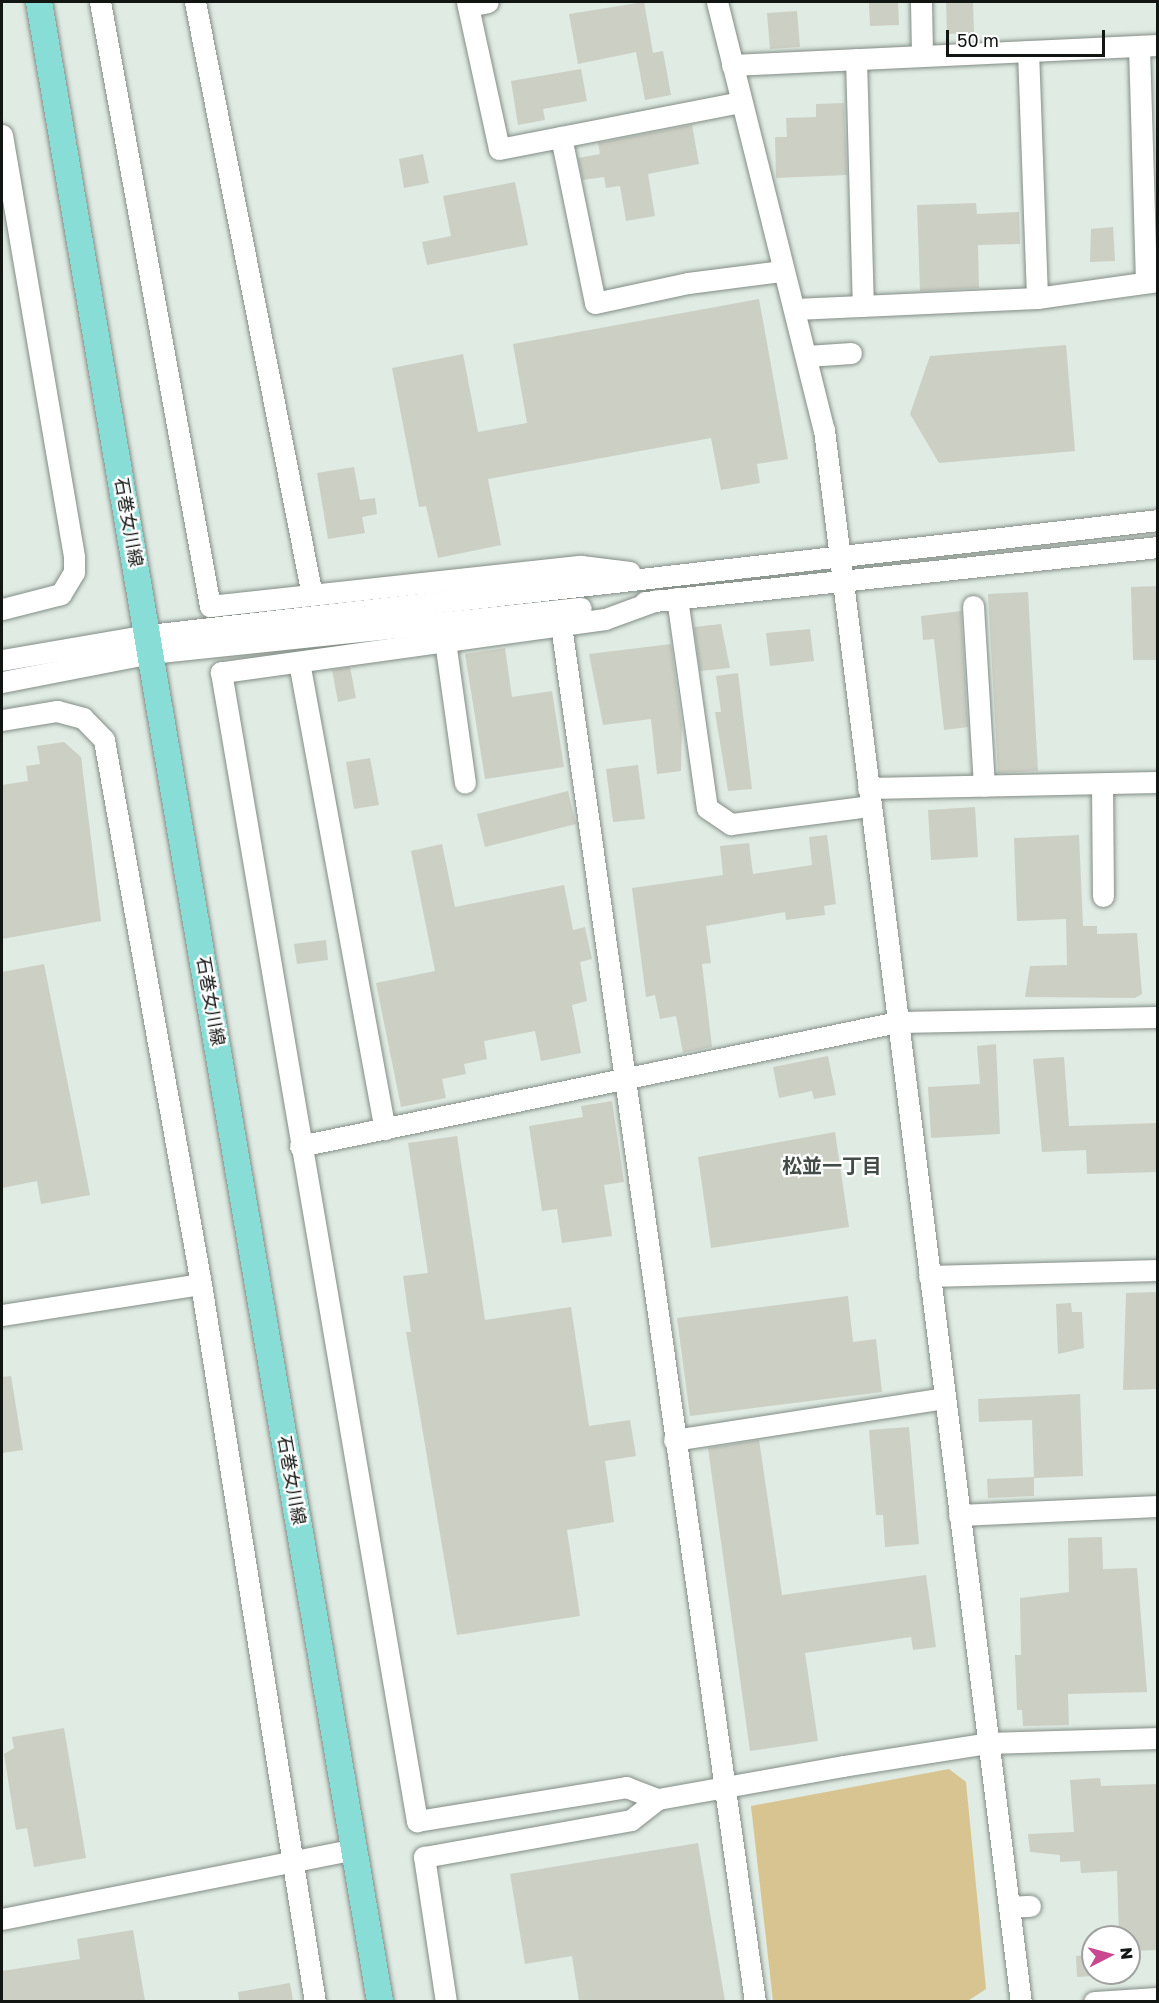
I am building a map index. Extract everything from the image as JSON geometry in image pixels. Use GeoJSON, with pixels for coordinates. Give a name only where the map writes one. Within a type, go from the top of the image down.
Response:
{"type":"FeatureCollection","features":[{"type":"Feature","properties":{"kind":"main road","name":"石巻女川線"},"geometry":{"type":"LineString","coordinates":[[39,2],[380,2001]]}},
{"type":"Feature","properties":{"kind":"street"},"geometry":{"type":"LineString","coordinates":[[100,2],[210,606],[581,566],[658,576]]}},
{"type":"Feature","properties":{"kind":"street"},"geometry":{"type":"LineString","coordinates":[[195,2],[312,595]]}},
{"type":"Feature","properties":{"kind":"street"},"geometry":{"type":"LineString","coordinates":[[717,2],[782,271],[795,309],[824,430],[1021,2001]]}},
{"type":"Feature","properties":{"kind":"street"},"geometry":{"type":"LineString","coordinates":[[921,2],[922,56]]}},
{"type":"Feature","properties":{"kind":"street"},"geometry":{"type":"LineString","coordinates":[[474,3],[499,149],[740,102]]}},
{"type":"Feature","properties":{"kind":"street"},"geometry":{"type":"LineString","coordinates":[[732,65],[1148,45],[1152,281],[1037,298],[795,309]]}},
{"type":"Feature","properties":{"kind":"street"},"geometry":{"type":"LineString","coordinates":[[1028,51],[1037,298]]}},
{"type":"Feature","properties":{"kind":"street"},"geometry":{"type":"LineString","coordinates":[[856,59],[863,306]]}},
{"type":"Feature","properties":{"kind":"street"},"geometry":{"type":"LineString","coordinates":[[2,135],[4,163],[74,557],[74,572],[61,594],[2,609]]}},
{"type":"Feature","properties":{"kind":"street"},"geometry":{"type":"LineString","coordinates":[[561,137],[595,303],[688,283],[782,271]]}},
{"type":"Feature","properties":{"kind":"street"},"geometry":{"type":"LineString","coordinates":[[807,356],[851,353]]}},
{"type":"Feature","properties":{"kind":"street"},"geometry":{"type":"LineString","coordinates":[[2,682],[150,644],[658,576],[1158,520]]}},
{"type":"Feature","properties":{"kind":"street"},"geometry":{"type":"LineString","coordinates":[[1067,530],[1070,556]]}},
{"type":"Feature","properties":{"kind":"street"},"geometry":{"type":"LineString","coordinates":[[2,660],[150,644],[667,599],[1158,547]]}},
{"type":"Feature","properties":{"kind":"street"},"geometry":{"type":"LineString","coordinates":[[658,1799],[626,1787],[417,1821],[300,1146],[221,672],[606,619],[667,599]]}},
{"type":"Feature","properties":{"kind":"street"},"geometry":{"type":"LineString","coordinates":[[667,599],[707,808],[731,824],[869,797],[984,786],[1158,782]]}},
{"type":"Feature","properties":{"kind":"street"},"geometry":{"type":"LineString","coordinates":[[973,606],[984,786]]}},
{"type":"Feature","properties":{"kind":"street"},"geometry":{"type":"LineString","coordinates":[[561,625],[621,1079],[755,2001]]}},
{"type":"Feature","properties":{"kind":"street"},"geometry":{"type":"LineString","coordinates":[[445,641],[465,783]]}},
{"type":"Feature","properties":{"kind":"street"},"geometry":{"type":"LineString","coordinates":[[298,662],[386,1129]]}},
{"type":"Feature","properties":{"kind":"street"},"geometry":{"type":"LineString","coordinates":[[2,720],[57,711],[83,718],[104,740],[201,1284],[315,2001]]}},
{"type":"Feature","properties":{"kind":"street"},"geometry":{"type":"LineString","coordinates":[[1102,783],[1103,896]]}},
{"type":"Feature","properties":{"kind":"street"},"geometry":{"type":"LineString","coordinates":[[300,1146],[897,1022],[1158,1017]]}},
{"type":"Feature","properties":{"kind":"street"},"geometry":{"type":"LineString","coordinates":[[929,1276],[1158,1270]]}},
{"type":"Feature","properties":{"kind":"street"},"geometry":{"type":"LineString","coordinates":[[2,1315],[201,1284]]}},
{"type":"Feature","properties":{"kind":"street"},"geometry":{"type":"LineString","coordinates":[[674,1440],[945,1398]]}},
{"type":"Feature","properties":{"kind":"street"},"geometry":{"type":"LineString","coordinates":[[959,1515],[1158,1506]]}},
{"type":"Feature","properties":{"kind":"street"},"geometry":{"type":"LineString","coordinates":[[446,2001],[424,1857],[631,1820],[658,1799],[988,1743],[1158,1738]]}},
{"type":"Feature","properties":{"kind":"street"},"geometry":{"type":"LineString","coordinates":[[2,1919],[355,1850]]}},
{"type":"Feature","properties":{"kind":"street"},"geometry":{"type":"LineString","coordinates":[[1009,1907],[1030,1906]]}},
{"type":"Feature","properties":{"kind":"street"},"geometry":{"type":"LineString","coordinates":[[1094,2001],[1158,1998]]}},
{"type":"Feature","properties":{"kind":"shaded area"},"geometry":{"type":"Polygon","coordinates":[[[949,1769],[966,1782],[986,1989],[966,2002],[773,2001],[751,1806],[949,1769]]]}},
{"type":"Feature","properties":{"kind":"building"},"geometry":{"type":"Polygon","coordinates":[[[644,2],[653,53],[663,51],[671,95],[645,100],[636,52],[578,64],[569,14],[644,2]]]}},
{"type":"Feature","properties":{"kind":"building"},"geometry":{"type":"Polygon","coordinates":[[[869,2],[898,2],[899,25],[870,26],[869,2]]]}},
{"type":"Feature","properties":{"kind":"building"},"geometry":{"type":"Polygon","coordinates":[[[946,2],[973,2],[974,33],[947,34],[946,2]]]}},
{"type":"Feature","properties":{"kind":"building"},"geometry":{"type":"Polygon","coordinates":[[[797,11],[800,47],[770,49],[767,13],[797,11]]]}},
{"type":"Feature","properties":{"kind":"building"},"geometry":{"type":"Polygon","coordinates":[[[581,69],[587,101],[543,109],[545,120],[518,125],[511,81],[581,69]]]}},
{"type":"Feature","properties":{"kind":"building"},"geometry":{"type":"Polygon","coordinates":[[[844,103],[847,175],[776,178],[775,137],[787,137],[786,118],[816,117],[816,104],[844,103]]]}},
{"type":"Feature","properties":{"kind":"building"},"geometry":{"type":"Polygon","coordinates":[[[692,125],[699,164],[648,174],[655,216],[626,221],[620,186],[606,188],[604,177],[583,180],[578,158],[600,154],[598,143],[692,125]]]}},
{"type":"Feature","properties":{"kind":"building"},"geometry":{"type":"Polygon","coordinates":[[[423,154],[429,183],[404,188],[399,159],[423,154]]]}},
{"type":"Feature","properties":{"kind":"building"},"geometry":{"type":"Polygon","coordinates":[[[515,182],[528,245],[427,265],[422,242],[451,236],[443,196],[515,182]]]}},
{"type":"Feature","properties":{"kind":"building"},"geometry":{"type":"Polygon","coordinates":[[[976,203],[977,214],[1019,212],[1020,244],[978,245],[979,288],[920,291],[917,205],[976,203]]]}},
{"type":"Feature","properties":{"kind":"building"},"geometry":{"type":"Polygon","coordinates":[[[1113,227],[1115,261],[1090,262],[1091,229],[1113,227]]]}},
{"type":"Feature","properties":{"kind":"building"},"geometry":{"type":"Polygon","coordinates":[[[759,299],[788,459],[757,464],[760,483],[721,490],[711,438],[488,479],[501,545],[438,558],[426,506],[419,507],[392,368],[463,354],[478,432],[527,423],[513,344],[759,299]]]}},
{"type":"Feature","properties":{"kind":"building"},"geometry":{"type":"Polygon","coordinates":[[[1066,345],[1075,451],[939,463],[910,414],[930,356],[1066,345]]]}},
{"type":"Feature","properties":{"kind":"building"},"geometry":{"type":"Polygon","coordinates":[[[354,467],[360,500],[375,498],[377,514],[362,517],[365,533],[328,539],[317,473],[354,467]]]}},
{"type":"Feature","properties":{"kind":"building"},"geometry":{"type":"Polygon","coordinates":[[[1158,586],[1158,660],[1133,660],[1131,587],[1158,586]]]}},
{"type":"Feature","properties":{"kind":"building"},"geometry":{"type":"Polygon","coordinates":[[[1028,592],[1038,771],[998,773],[988,594],[1028,592]]]}},
{"type":"Feature","properties":{"kind":"building"},"geometry":{"type":"Polygon","coordinates":[[[961,611],[968,727],[944,730],[934,639],[923,640],[921,616],[961,611]]]}},
{"type":"Feature","properties":{"kind":"building"},"geometry":{"type":"Polygon","coordinates":[[[721,624],[730,668],[700,671],[694,627],[721,624]]]}},
{"type":"Feature","properties":{"kind":"building"},"geometry":{"type":"Polygon","coordinates":[[[810,629],[814,661],[770,666],[766,633],[810,629]]]}},
{"type":"Feature","properties":{"kind":"building"},"geometry":{"type":"Polygon","coordinates":[[[671,644],[682,726],[681,771],[657,774],[651,719],[603,725],[589,654],[671,644]]]}},
{"type":"Feature","properties":{"kind":"building"},"geometry":{"type":"Polygon","coordinates":[[[505,648],[512,697],[552,691],[564,767],[485,779],[465,654],[505,648]]]}},
{"type":"Feature","properties":{"kind":"building"},"geometry":{"type":"Polygon","coordinates":[[[350,667],[356,698],[338,702],[332,670],[350,667]]]}},
{"type":"Feature","properties":{"kind":"building"},"geometry":{"type":"Polygon","coordinates":[[[738,673],[752,789],[728,791],[715,712],[721,712],[716,676],[738,673]]]}},
{"type":"Feature","properties":{"kind":"building"},"geometry":{"type":"Polygon","coordinates":[[[64,742],[81,757],[101,921],[2,939],[2,785],[28,781],[26,766],[40,764],[37,746],[64,742]]]}},
{"type":"Feature","properties":{"kind":"building"},"geometry":{"type":"Polygon","coordinates":[[[370,758],[379,805],[354,809],[346,762],[370,758]]]}},
{"type":"Feature","properties":{"kind":"building"},"geometry":{"type":"Polygon","coordinates":[[[638,765],[645,819],[613,822],[606,769],[638,765]]]}},
{"type":"Feature","properties":{"kind":"building"},"geometry":{"type":"Polygon","coordinates":[[[568,791],[576,824],[485,847],[477,814],[568,791]]]}},
{"type":"Feature","properties":{"kind":"building"},"geometry":{"type":"Polygon","coordinates":[[[975,807],[978,857],[931,860],[928,810],[975,807]]]}},
{"type":"Feature","properties":{"kind":"building"},"geometry":{"type":"Polygon","coordinates":[[[827,835],[836,904],[824,906],[825,915],[786,920],[785,912],[706,926],[711,963],[702,964],[712,1047],[683,1053],[676,1016],[660,1019],[655,995],[646,997],[632,888],[723,875],[720,846],[749,843],[753,874],[812,865],[809,837],[827,835]]]}},
{"type":"Feature","properties":{"kind":"building"},"geometry":{"type":"Polygon","coordinates":[[[1079,835],[1083,926],[1097,926],[1097,934],[1137,933],[1142,994],[1135,998],[1025,997],[1030,966],[1067,965],[1066,919],[1017,921],[1014,838],[1079,835]]]}},
{"type":"Feature","properties":{"kind":"building"},"geometry":{"type":"Polygon","coordinates":[[[442,844],[455,907],[564,885],[573,930],[585,927],[592,959],[580,962],[587,1001],[572,1005],[581,1053],[541,1061],[535,1031],[484,1041],[487,1059],[464,1064],[466,1074],[442,1079],[446,1098],[401,1107],[376,983],[435,971],[411,851],[442,844]]]}},
{"type":"Feature","properties":{"kind":"building"},"geometry":{"type":"Polygon","coordinates":[[[326,940],[328,960],[297,964],[294,944],[326,940]]]}},
{"type":"Feature","properties":{"kind":"building"},"geometry":{"type":"Polygon","coordinates":[[[44,964],[90,1195],[41,1204],[37,1181],[2,1188],[2,972],[44,964]]]}},
{"type":"Feature","properties":{"kind":"building"},"geometry":{"type":"Polygon","coordinates":[[[996,1044],[1000,1134],[931,1138],[928,1087],[980,1084],[977,1046],[996,1044]]]}},
{"type":"Feature","properties":{"kind":"building"},"geometry":{"type":"Polygon","coordinates":[[[828,1056],[836,1095],[814,1099],[812,1091],[779,1098],[773,1067],[828,1056]]]}},
{"type":"Feature","properties":{"kind":"building"},"geometry":{"type":"Polygon","coordinates":[[[1064,1057],[1069,1126],[1158,1123],[1158,1172],[1087,1174],[1086,1150],[1042,1152],[1033,1059],[1064,1057]]]}},
{"type":"Feature","properties":{"kind":"building"},"geometry":{"type":"Polygon","coordinates":[[[612,1101],[624,1182],[604,1185],[612,1236],[562,1243],[557,1209],[542,1211],[529,1126],[583,1117],[581,1106],[612,1101]]]}},
{"type":"Feature","properties":{"kind":"building"},"geometry":{"type":"Polygon","coordinates":[[[835,1132],[849,1227],[711,1248],[698,1157],[835,1132]]]}},
{"type":"Feature","properties":{"kind":"building"},"geometry":{"type":"Polygon","coordinates":[[[457,1136],[485,1320],[571,1307],[589,1426],[630,1420],[636,1456],[605,1461],[614,1522],[567,1530],[580,1616],[457,1635],[406,1332],[411,1332],[403,1276],[428,1273],[408,1143],[457,1136]]]}},
{"type":"Feature","properties":{"kind":"building"},"geometry":{"type":"Polygon","coordinates":[[[1156,1292],[1158,1389],[1123,1390],[1126,1293],[1156,1292]]]}},
{"type":"Feature","properties":{"kind":"building"},"geometry":{"type":"Polygon","coordinates":[[[848,1296],[853,1342],[876,1339],[882,1392],[690,1416],[677,1318],[848,1296]]]}},
{"type":"Feature","properties":{"kind":"building"},"geometry":{"type":"Polygon","coordinates":[[[1071,1303],[1072,1312],[1082,1312],[1084,1348],[1058,1354],[1056,1304],[1071,1303]]]}},
{"type":"Feature","properties":{"kind":"building"},"geometry":{"type":"Polygon","coordinates":[[[11,1376],[23,1450],[2,1453],[2,1377],[11,1376]]]}},
{"type":"Feature","properties":{"kind":"building"},"geometry":{"type":"Polygon","coordinates":[[[1080,1394],[1083,1476],[1034,1478],[1032,1420],[979,1422],[978,1399],[1080,1394]]]}},
{"type":"Feature","properties":{"kind":"building"},"geometry":{"type":"Polygon","coordinates":[[[909,1427],[919,1544],[885,1547],[883,1515],[876,1515],[869,1430],[909,1427]]]}},
{"type":"Feature","properties":{"kind":"building"},"geometry":{"type":"Polygon","coordinates":[[[759,1440],[782,1595],[926,1575],[936,1647],[913,1650],[911,1637],[805,1653],[818,1741],[750,1751],[708,1448],[759,1440]]]}},
{"type":"Feature","properties":{"kind":"building"},"geometry":{"type":"Polygon","coordinates":[[[1034,1477],[1034,1496],[988,1498],[987,1479],[1034,1477]]]}},
{"type":"Feature","properties":{"kind":"building"},"geometry":{"type":"Polygon","coordinates":[[[1102,1537],[1103,1569],[1137,1568],[1147,1692],[1068,1694],[1069,1725],[1023,1726],[1022,1710],[1017,1710],[1015,1655],[1021,1655],[1020,1598],[1069,1592],[1068,1538],[1102,1537]]]}},
{"type":"Feature","properties":{"kind":"building"},"geometry":{"type":"Polygon","coordinates":[[[64,1728],[86,1858],[34,1867],[27,1828],[16,1830],[4,1754],[14,1748],[12,1737],[64,1728]]]}},
{"type":"Feature","properties":{"kind":"building"},"geometry":{"type":"Polygon","coordinates":[[[1100,1778],[1101,1786],[1158,1784],[1158,1950],[1141,1951],[1141,1925],[1119,1925],[1117,1871],[1081,1873],[1080,1861],[1060,1862],[1060,1855],[1030,1852],[1028,1834],[1074,1832],[1070,1780],[1100,1778]]]}},
{"type":"Feature","properties":{"kind":"building"},"geometry":{"type":"Polygon","coordinates":[[[698,1843],[725,2001],[579,2001],[572,1956],[525,1964],[510,1874],[698,1843]]]}},
{"type":"Feature","properties":{"kind":"building"},"geometry":{"type":"Polygon","coordinates":[[[133,1930],[145,2001],[2,2001],[2,1971],[80,1959],[77,1939],[133,1930]]]}},
{"type":"Feature","properties":{"kind":"building"},"geometry":{"type":"Polygon","coordinates":[[[1076,1956],[1081,1956],[1081,1977],[1077,1977],[1076,1956]]]}},
{"type":"Feature","properties":{"kind":"building"},"geometry":{"type":"Polygon","coordinates":[[[290,1983],[293,2001],[239,2001],[238,1992],[290,1983]]]}},
{"type":"Feature","properties":{"kind":"district","name":"松並一丁目"},"geometry":{"type":"Point","coordinates":[832,1165]}}]}
